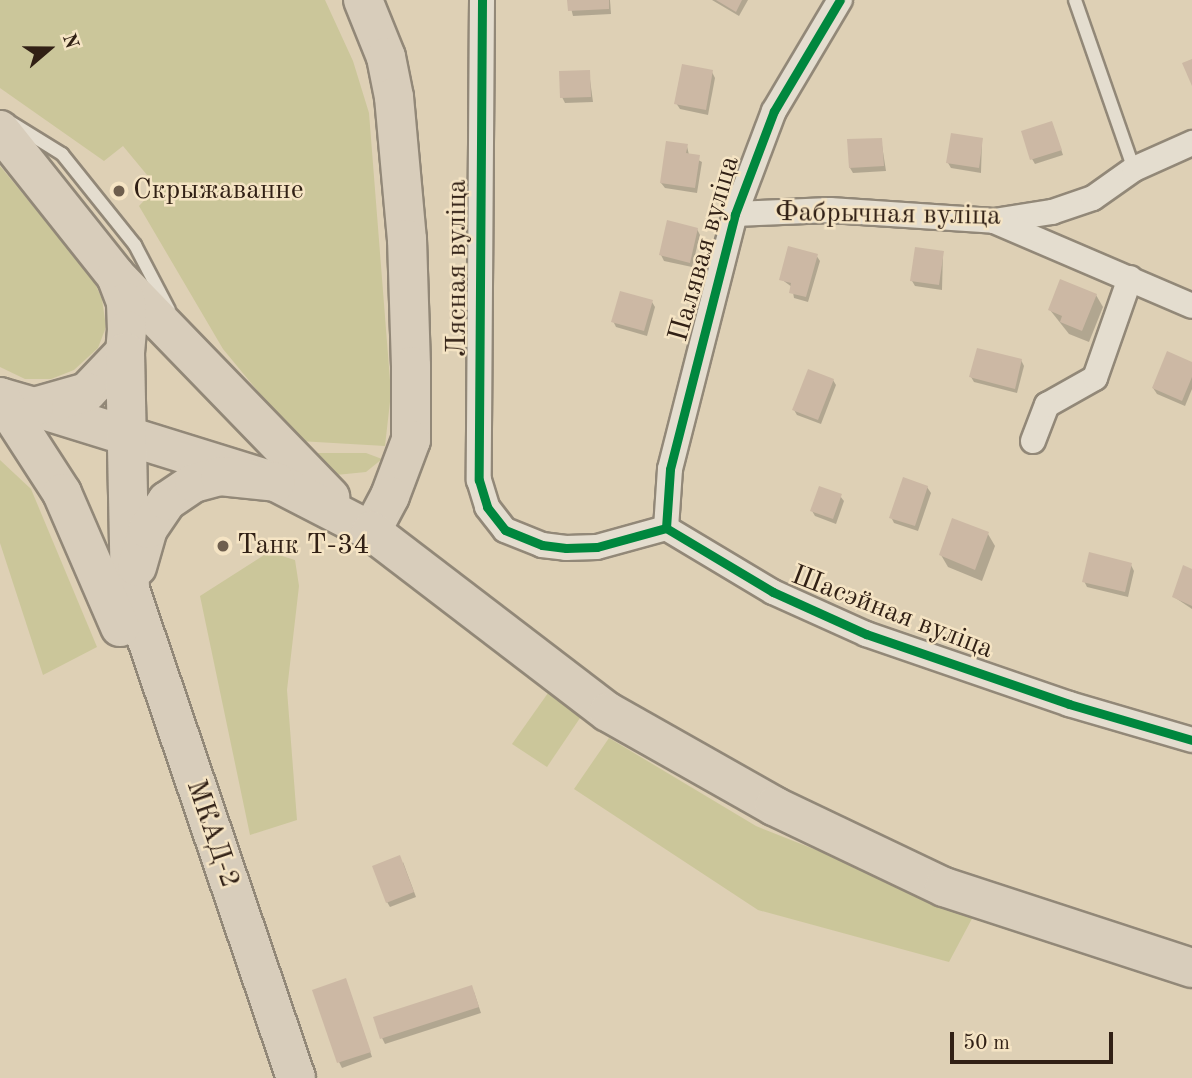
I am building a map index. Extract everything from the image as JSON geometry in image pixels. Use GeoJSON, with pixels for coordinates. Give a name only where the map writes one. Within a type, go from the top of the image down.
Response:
{"type":"FeatureCollection","features":[{"type":"Feature","properties":{"kind":"main road"},"geometry":{"type":"LineString","coordinates":[[349,514],[401,470],[411,440],[407,239],[394,97],[386,57],[363,0]]}},
{"type":"Feature","properties":{"kind":"main road"},"geometry":{"type":"LineString","coordinates":[[7,142],[116,276],[197,362],[349,514],[608,712],[774,806],[944,887],[1192,968]]}},
{"type":"Feature","properties":{"kind":"main road","name":"МКАД-2"},"geometry":{"type":"LineString","coordinates":[[116,276],[126,302],[124,432],[130,590],[296,1078]]}},
{"type":"Feature","properties":{"kind":"main road"},"geometry":{"type":"LineString","coordinates":[[11,400],[87,392],[125,352]]}},
{"type":"Feature","properties":{"kind":"main road"},"geometry":{"type":"LineString","coordinates":[[11,400],[124,432],[276,482],[349,514]]}},
{"type":"Feature","properties":{"kind":"main road"},"geometry":{"type":"LineString","coordinates":[[11,400],[62,493],[102,577],[278,1078]]}},
{"type":"Feature","properties":{"kind":"main road"},"geometry":{"type":"LineString","coordinates":[[349,514],[361,495],[376,490],[401,470]]}},
{"type":"Feature","properties":{"kind":"main road"},"geometry":{"type":"LineString","coordinates":[[130,590],[148,529],[167,501],[194,483],[220,476],[276,482]]}},
{"type":"Feature","properties":{"kind":"street","name":"Лясная вуліца"},"geometry":{"type":"LineString","coordinates":[[482,0],[479,480],[487,507],[505,530],[542,545],[566,548],[597,547],[666,528]]}},
{"type":"Feature","properties":{"kind":"street","name":"Палявая вуліца"},"geometry":{"type":"LineString","coordinates":[[666,528],[670,469],[735,214],[774,111],[832,3]]}},
{"type":"Feature","properties":{"kind":"street","name":"Фабрычная вуліца"},"geometry":{"type":"LineString","coordinates":[[735,214],[830,210],[994,220],[1074,207],[1134,169],[1192,143]]}},
{"type":"Feature","properties":{"kind":"street"},"geometry":{"type":"LineString","coordinates":[[994,220],[1192,306]]}},
{"type":"Feature","properties":{"kind":"street"},"geometry":{"type":"LineString","coordinates":[[1033,441],[1047,405],[1095,378],[1130,278]]}},
{"type":"Feature","properties":{"kind":"street","name":"Шасэйная вуліца"},"geometry":{"type":"LineString","coordinates":[[666,528],[773,592],[866,634],[1069,704],[1192,740]]}},
{"type":"Feature","properties":{"kind":"lane"},"geometry":{"type":"LineString","coordinates":[[1074,0],[1134,169]]}},
{"type":"Feature","properties":{"kind":"lane"},"geometry":{"type":"LineString","coordinates":[[0,116],[62,154],[135,245],[197,362]]}},
{"type":"Feature","properties":{"kind":"shaded area"},"geometry":{"type":"Polygon","coordinates":[[[0,0],[325,0],[353,61],[369,113],[391,393],[385,446],[299,441],[223,349],[139,206],[157,187],[123,146],[104,161],[0,88],[0,0]]]}},
{"type":"Feature","properties":{"kind":"shaded area"},"geometry":{"type":"Polygon","coordinates":[[[0,166],[93,279],[102,299],[106,327],[98,348],[74,370],[51,379],[25,379],[0,367],[0,166]]]}},
{"type":"Feature","properties":{"kind":"shaded area"},"geometry":{"type":"Polygon","coordinates":[[[309,453],[366,453],[382,459],[366,472],[336,475],[309,453]]]}},
{"type":"Feature","properties":{"kind":"shaded area"},"geometry":{"type":"Polygon","coordinates":[[[0,460],[31,489],[97,647],[43,675],[0,543],[0,460]]]}},
{"type":"Feature","properties":{"kind":"shaded area"},"geometry":{"type":"Polygon","coordinates":[[[269,552],[295,560],[299,586],[287,690],[297,820],[250,835],[200,596],[269,552]]]}},
{"type":"Feature","properties":{"kind":"shaded area"},"geometry":{"type":"Polygon","coordinates":[[[548,693],[582,715],[547,767],[512,744],[548,693]]]}},
{"type":"Feature","properties":{"kind":"shaded area"},"geometry":{"type":"Polygon","coordinates":[[[609,738],[756,826],[975,913],[949,962],[758,910],[574,789],[609,738]]]}},
{"type":"Feature","properties":{"kind":"building"},"geometry":{"type":"Polygon","coordinates":[[[567,0],[609,0],[609,9],[568,11],[567,0]]]}},
{"type":"Feature","properties":{"kind":"building"},"geometry":{"type":"Polygon","coordinates":[[[716,0],[742,0],[736,12],[716,0]]]}},
{"type":"Feature","properties":{"kind":"building"},"geometry":{"type":"Polygon","coordinates":[[[1192,59],[1192,86],[1182,63],[1192,59]]]}},
{"type":"Feature","properties":{"kind":"building"},"geometry":{"type":"Polygon","coordinates":[[[682,64],[713,70],[706,110],[674,104],[682,64]]]}},
{"type":"Feature","properties":{"kind":"building"},"geometry":{"type":"Polygon","coordinates":[[[590,70],[591,97],[560,98],[559,71],[590,70]]]}},
{"type":"Feature","properties":{"kind":"building"},"geometry":{"type":"Polygon","coordinates":[[[1052,121],[1062,150],[1030,160],[1021,131],[1052,121]]]}},
{"type":"Feature","properties":{"kind":"building"},"geometry":{"type":"Polygon","coordinates":[[[951,133],[983,138],[979,168],[946,163],[951,133]]]}},
{"type":"Feature","properties":{"kind":"building"},"geometry":{"type":"Polygon","coordinates":[[[882,138],[884,166],[849,168],[847,139],[882,138]]]}},
{"type":"Feature","properties":{"kind":"building"},"geometry":{"type":"Polygon","coordinates":[[[666,141],[688,144],[686,153],[700,155],[695,188],[660,183],[666,141]]]}},
{"type":"Feature","properties":{"kind":"building"},"geometry":{"type":"Polygon","coordinates":[[[667,220],[698,228],[690,263],[659,255],[667,220]]]}},
{"type":"Feature","properties":{"kind":"building"},"geometry":{"type":"Polygon","coordinates":[[[788,246],[818,254],[806,297],[789,293],[791,283],[779,280],[788,246]]]}},
{"type":"Feature","properties":{"kind":"building"},"geometry":{"type":"Polygon","coordinates":[[[915,247],[944,251],[939,285],[910,281],[915,247]]]}},
{"type":"Feature","properties":{"kind":"building"},"geometry":{"type":"Polygon","coordinates":[[[1060,279],[1097,294],[1082,331],[1060,322],[1062,316],[1048,310],[1060,279]]]}},
{"type":"Feature","properties":{"kind":"building"},"geometry":{"type":"Polygon","coordinates":[[[620,291],[653,300],[644,331],[611,322],[620,291]]]}},
{"type":"Feature","properties":{"kind":"building"},"geometry":{"type":"Polygon","coordinates":[[[977,348],[1022,359],[1015,389],[969,377],[977,348]]]}},
{"type":"Feature","properties":{"kind":"building"},"geometry":{"type":"Polygon","coordinates":[[[1167,351],[1192,362],[1192,377],[1182,401],[1152,388],[1167,351]]]}},
{"type":"Feature","properties":{"kind":"building"},"geometry":{"type":"Polygon","coordinates":[[[808,369],[834,379],[818,420],[792,410],[808,369]]]}},
{"type":"Feature","properties":{"kind":"building"},"geometry":{"type":"Polygon","coordinates":[[[903,477],[928,486],[915,526],[889,518],[903,477]]]}},
{"type":"Feature","properties":{"kind":"building"},"geometry":{"type":"Polygon","coordinates":[[[819,486],[842,494],[833,519],[810,511],[819,486]]]}},
{"type":"Feature","properties":{"kind":"building"},"geometry":{"type":"Polygon","coordinates":[[[952,518],[989,532],[975,570],[939,555],[952,518]]]}},
{"type":"Feature","properties":{"kind":"building"},"geometry":{"type":"Polygon","coordinates":[[[1089,552],[1132,563],[1125,592],[1082,582],[1089,552]]]}},
{"type":"Feature","properties":{"kind":"building"},"geometry":{"type":"Polygon","coordinates":[[[1183,565],[1192,569],[1192,606],[1172,597],[1183,565]]]}},
{"type":"Feature","properties":{"kind":"building"},"geometry":{"type":"Polygon","coordinates":[[[400,855],[414,892],[386,903],[372,866],[400,855]]]}},
{"type":"Feature","properties":{"kind":"building"},"geometry":{"type":"Polygon","coordinates":[[[346,978],[371,1052],[337,1063],[312,990],[346,978]]]}},
{"type":"Feature","properties":{"kind":"building"},"geometry":{"type":"Polygon","coordinates":[[[472,985],[479,1007],[380,1039],[373,1017],[472,985]]]}},
{"type":"Feature","properties":{"kind":"cycle path"},"geometry":{"type":"LineString","coordinates":[[482,0],[479,480],[487,507],[505,530],[542,545],[566,548],[597,547],[666,528],[773,592],[866,634],[1069,704],[1192,740]]}},
{"type":"Feature","properties":{"kind":"cycle path"},"geometry":{"type":"LineString","coordinates":[[666,528],[670,469],[735,214],[774,111],[840,0]]}},
{"type":"Feature","properties":{"kind":"place","name":"Скрыжаванне"},"geometry":{"type":"Point","coordinates":[119,191]}},
{"type":"Feature","properties":{"kind":"place","name":"Танк Т-34"},"geometry":{"type":"Point","coordinates":[223,546]}}]}
